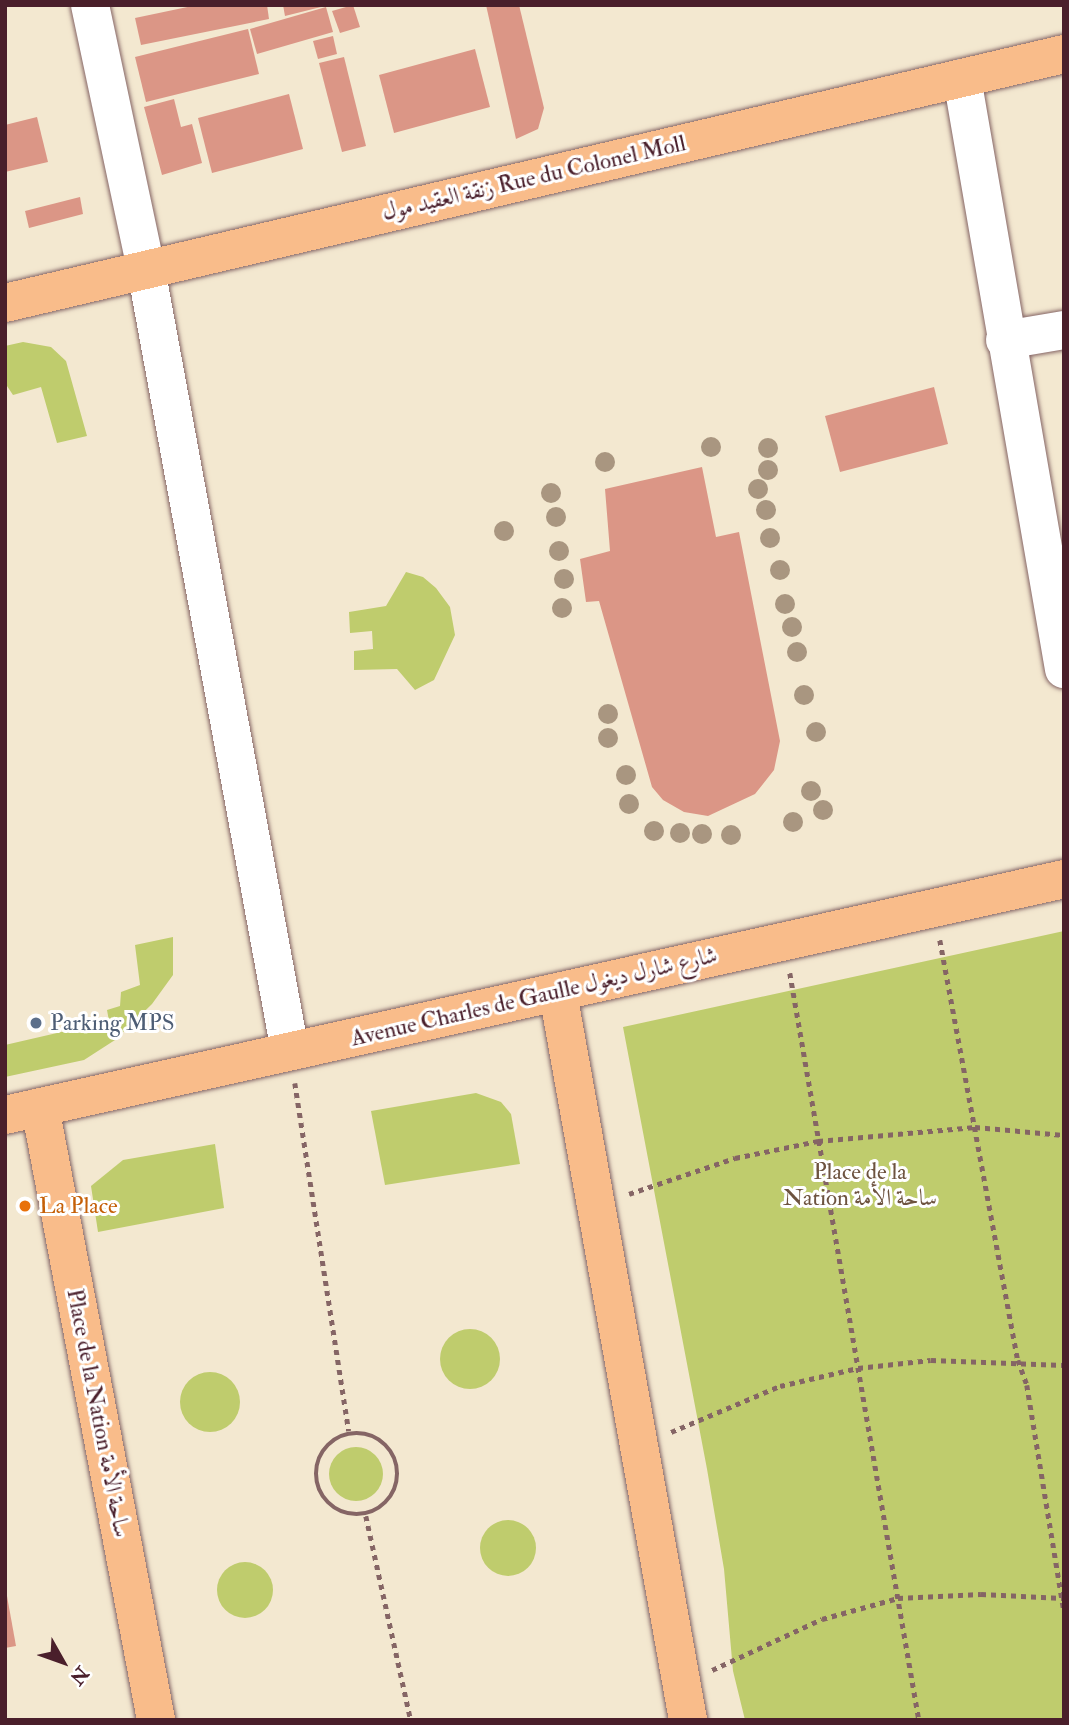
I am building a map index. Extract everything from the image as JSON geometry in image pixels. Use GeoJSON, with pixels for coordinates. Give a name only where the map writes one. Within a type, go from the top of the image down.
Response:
{"type":"FeatureCollection","features":[{"type":"Feature","properties":{"kind":"main road","name":"زنقة العقيد مول Rue du Colonel Moll"},"geometry":{"type":"LineString","coordinates":[[5,303],[1064,54]]}},
{"type":"Feature","properties":{"kind":"main road","name":"Avenue Charles de Gaulle شارع شارل ديغول"},"geometry":{"type":"LineString","coordinates":[[23,1111],[1064,879]]}},
{"type":"Feature","properties":{"kind":"main road"},"geometry":{"type":"LineString","coordinates":[[558,993],[688,1720]]}},
{"type":"Feature","properties":{"kind":"main road","name":"Place de la Nation ساحة الأمة"},"geometry":{"type":"LineString","coordinates":[[23,1111],[156,1720]]}},
{"type":"Feature","properties":{"kind":"street"},"geometry":{"type":"LineString","coordinates":[[90,5],[146,269],[290,1051]]}},
{"type":"Feature","properties":{"kind":"street"},"geometry":{"type":"LineString","coordinates":[[962,78],[1005,340],[1064,669]]}},
{"type":"Feature","properties":{"kind":"street"},"geometry":{"type":"LineString","coordinates":[[1005,340],[1064,330]]}},
{"type":"Feature","properties":{"kind":"path"},"geometry":{"type":"LineString","coordinates":[[935,908],[1018,1360],[1027,1385],[1064,1611]]}},
{"type":"Feature","properties":{"kind":"path"},"geometry":{"type":"LineString","coordinates":[[785,941],[919,1720]]}},
{"type":"Feature","properties":{"kind":"path"},"geometry":{"type":"LineString","coordinates":[[290,1051],[349,1432]]}},
{"type":"Feature","properties":{"kind":"path"},"geometry":{"type":"LineString","coordinates":[[595,1205],[735,1158],[818,1141],[975,1127],[1064,1135]]}},
{"type":"Feature","properties":{"kind":"path"},"geometry":{"type":"LineString","coordinates":[[639,1446],[780,1386],[858,1368],[931,1360],[1018,1360],[1064,1365]]}},
{"type":"Feature","properties":{"kind":"path"},"geometry":{"type":"LineString","coordinates":[[349,1432],[365,1433],[393,1452],[398,1484],[382,1507],[366,1516],[348,1514],[321,1498],[315,1465],[331,1440],[349,1432]]}},
{"type":"Feature","properties":{"kind":"path"},"geometry":{"type":"LineString","coordinates":[[366,1516],[411,1720]]}},
{"type":"Feature","properties":{"kind":"path"},"geometry":{"type":"LineString","coordinates":[[681,1681],[743,1658],[822,1619],[898,1598],[981,1594],[1063,1598]]}},
{"type":"Feature","properties":{"kind":"green space"},"geometry":{"type":"Polygon","coordinates":[[[23,342],[51,347],[66,361],[87,436],[57,443],[41,387],[13,395],[5,383],[5,346],[23,342]]]}},
{"type":"Feature","properties":{"kind":"green space"},"geometry":{"type":"Polygon","coordinates":[[[406,572],[423,577],[436,588],[450,607],[455,635],[434,680],[415,690],[397,669],[354,670],[354,651],[373,649],[372,631],[350,633],[349,612],[386,606],[406,572]]]}},
{"type":"Feature","properties":{"kind":"green space","name":"Place de la Nation ساحة الأمة"},"geometry":{"type":"Polygon","coordinates":[[[1064,931],[1064,1720],[745,1720],[733,1671],[724,1569],[707,1469],[623,1027],[1064,931]]]}},
{"type":"Feature","properties":{"kind":"green space"},"geometry":{"type":"Polygon","coordinates":[[[173,937],[173,975],[152,1004],[115,1040],[84,1060],[5,1077],[5,1045],[109,1021],[107,1010],[120,1006],[121,992],[140,985],[135,945],[173,937]]]}},
{"type":"Feature","properties":{"kind":"green space"},"geometry":{"type":"Polygon","coordinates":[[[476,1093],[501,1102],[511,1114],[520,1164],[385,1185],[371,1111],[476,1093]]]}},
{"type":"Feature","properties":{"kind":"green space"},"geometry":{"type":"Polygon","coordinates":[[[215,1144],[224,1208],[98,1232],[91,1186],[123,1160],[215,1144]]]}},
{"type":"Feature","properties":{"kind":"green space"},"geometry":{"type":"Polygon","coordinates":[[[470,1329],[487,1334],[495,1342],[500,1359],[495,1376],[487,1384],[470,1389],[453,1384],[445,1376],[440,1359],[445,1342],[453,1334],[470,1329]]]}},
{"type":"Feature","properties":{"kind":"green space"},"geometry":{"type":"Polygon","coordinates":[[[210,1372],[227,1377],[235,1385],[240,1402],[235,1419],[227,1427],[210,1432],[193,1427],[185,1419],[180,1402],[185,1385],[193,1377],[210,1372]]]}},
{"type":"Feature","properties":{"kind":"green space"},"geometry":{"type":"Polygon","coordinates":[[[356,1447],[375,1455],[383,1474],[375,1493],[356,1501],[337,1493],[329,1474],[337,1455],[356,1447]]]}},
{"type":"Feature","properties":{"kind":"green space"},"geometry":{"type":"Polygon","coordinates":[[[502,1520],[514,1520],[524,1524],[532,1532],[536,1548],[532,1564],[524,1572],[514,1576],[502,1576],[492,1572],[484,1564],[480,1554],[480,1542],[484,1532],[492,1524],[502,1520]]]}},
{"type":"Feature","properties":{"kind":"green space"},"geometry":{"type":"Polygon","coordinates":[[[245,1562],[256,1564],[265,1570],[271,1579],[271,1601],[265,1610],[256,1616],[245,1618],[234,1616],[225,1610],[219,1601],[217,1590],[219,1579],[225,1570],[234,1564],[245,1562]]]}},
{"type":"Feature","properties":{"kind":"building"},"geometry":{"type":"Polygon","coordinates":[[[197,5],[267,5],[269,19],[141,45],[135,18],[197,5]]]}},
{"type":"Feature","properties":{"kind":"building"},"geometry":{"type":"Polygon","coordinates":[[[283,5],[325,5],[325,6],[285,16],[283,5]]]}},
{"type":"Feature","properties":{"kind":"building"},"geometry":{"type":"Polygon","coordinates":[[[353,5],[360,27],[340,33],[332,11],[353,5]]]}},
{"type":"Feature","properties":{"kind":"building"},"geometry":{"type":"Polygon","coordinates":[[[486,5],[519,5],[544,108],[538,129],[516,139],[486,5]]]}},
{"type":"Feature","properties":{"kind":"building"},"geometry":{"type":"Polygon","coordinates":[[[326,7],[333,32],[257,54],[250,29],[326,7]]]}},
{"type":"Feature","properties":{"kind":"building"},"geometry":{"type":"Polygon","coordinates":[[[248,29],[259,74],[146,102],[135,57],[248,29]]]}},
{"type":"Feature","properties":{"kind":"building"},"geometry":{"type":"Polygon","coordinates":[[[333,36],[337,54],[318,59],[313,41],[333,36]]]}},
{"type":"Feature","properties":{"kind":"building"},"geometry":{"type":"Polygon","coordinates":[[[475,49],[490,107],[394,133],[379,75],[475,49]]]}},
{"type":"Feature","properties":{"kind":"building"},"geometry":{"type":"Polygon","coordinates":[[[344,57],[366,146],[342,152],[319,63],[344,57]]]}},
{"type":"Feature","properties":{"kind":"building"},"geometry":{"type":"Polygon","coordinates":[[[289,94],[303,149],[212,173],[198,118],[289,94]]]}},
{"type":"Feature","properties":{"kind":"building"},"geometry":{"type":"Polygon","coordinates":[[[174,99],[181,127],[192,124],[202,163],[162,175],[144,107],[174,99]]]}},
{"type":"Feature","properties":{"kind":"building"},"geometry":{"type":"Polygon","coordinates":[[[37,117],[48,162],[5,172],[5,125],[37,117]]]}},
{"type":"Feature","properties":{"kind":"building"},"geometry":{"type":"Polygon","coordinates":[[[80,197],[83,214],[29,228],[25,211],[80,197]]]}},
{"type":"Feature","properties":{"kind":"building"},"geometry":{"type":"Polygon","coordinates":[[[934,387],[948,444],[840,472],[825,416],[934,387]]]}},
{"type":"Feature","properties":{"kind":"building"},"geometry":{"type":"Polygon","coordinates":[[[702,467],[716,537],[739,532],[780,741],[774,770],[755,794],[708,816],[684,812],[663,800],[652,787],[599,601],[586,602],[580,559],[610,551],[605,489],[702,467]]]}},
{"type":"Feature","properties":{"kind":"building"},"geometry":{"type":"Polygon","coordinates":[[[5,1585],[16,1646],[5,1648],[5,1585]]]}},
{"type":"Feature","properties":{"kind":"place","name":"Parking MPS"},"geometry":{"type":"Point","coordinates":[36,1023]}},
{"type":"Feature","properties":{"kind":"place","name":"La Place"},"geometry":{"type":"Point","coordinates":[25,1206]}}]}
